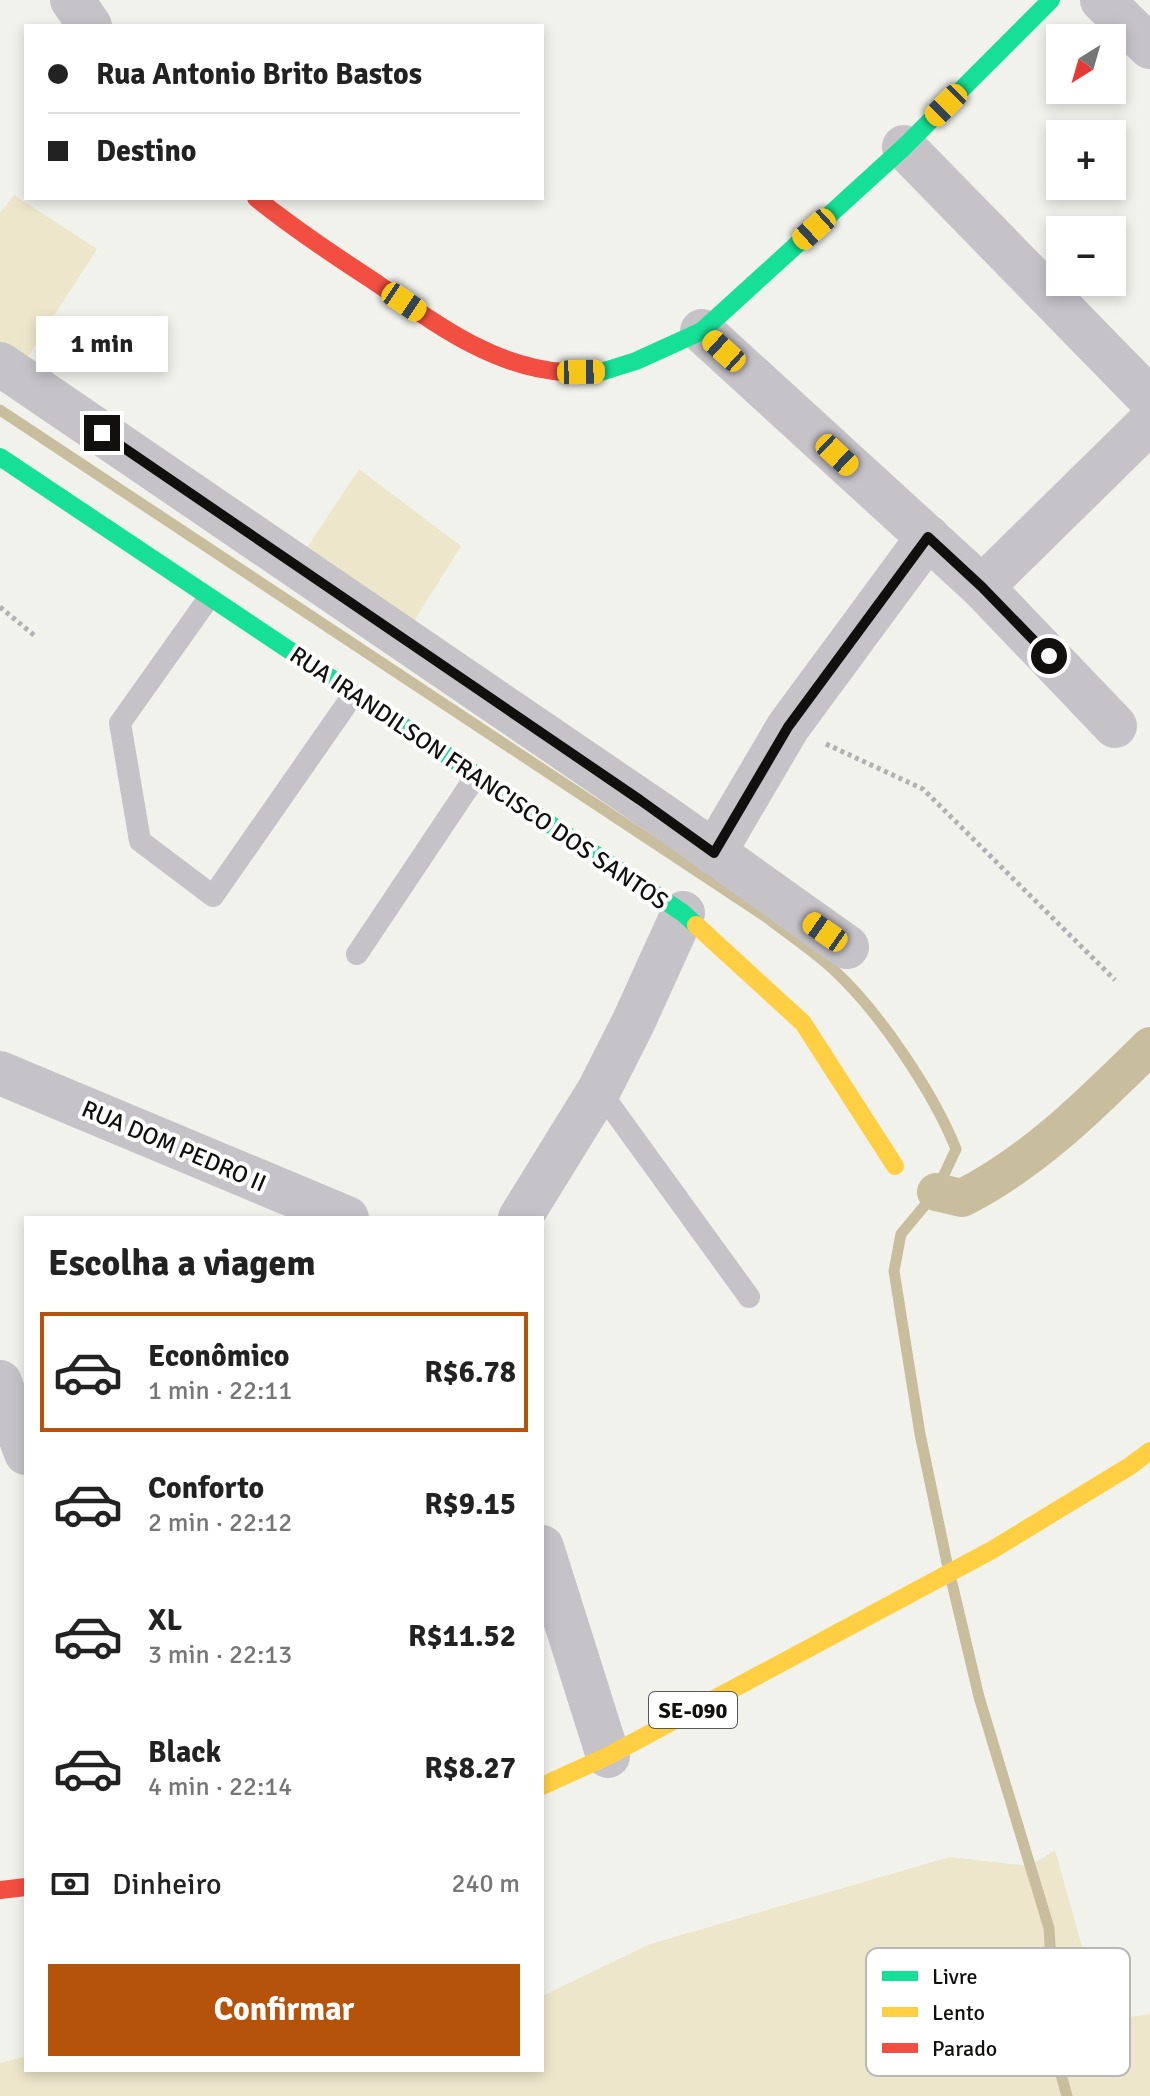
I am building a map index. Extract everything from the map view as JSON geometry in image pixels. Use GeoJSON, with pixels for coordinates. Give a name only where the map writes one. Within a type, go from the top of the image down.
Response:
{"type":"FeatureCollection","features":[{"type":"Feature","properties":{"kind":"street"},"geometry":{"type":"LineString","coordinates":[[72,0],[89,24]]}},
{"type":"Feature","properties":{"kind":"street"},"geometry":{"type":"LineString","coordinates":[[258,200],[286,223],[452,334],[506,361],[560,372],[601,372],[636,361],[702,331],[904,147],[1051,0]]}},
{"type":"Feature","properties":{"kind":"street"},"geometry":{"type":"LineString","coordinates":[[1102,0],[1150,47]]}},
{"type":"Feature","properties":{"kind":"street"},"geometry":{"type":"LineString","coordinates":[[904,147],[1150,399]]}},
{"type":"Feature","properties":{"kind":"street"},"geometry":{"type":"LineString","coordinates":[[702,331],[982,587],[1115,726]]}},
{"type":"Feature","properties":{"kind":"street"},"geometry":{"type":"LineString","coordinates":[[0,364],[666,818],[847,947]]}},
{"type":"Feature","properties":{"kind":"street"},"geometry":{"type":"LineString","coordinates":[[982,587],[1150,422]]}},
{"type":"Feature","properties":{"kind":"street","name":"RUA IRANDILSON FRANCISCO DOS SANTOS"},"geometry":{"type":"LineString","coordinates":[[0,457],[208,599],[683,913],[803,1023],[895,1166]]}},
{"type":"Feature","properties":{"kind":"street"},"geometry":{"type":"LineString","coordinates":[[714,853],[788,727],[928,537]]}},
{"type":"Feature","properties":{"kind":"street"},"geometry":{"type":"LineString","coordinates":[[521,1216],[599,1090],[683,913]]}},
{"type":"Feature","properties":{"kind":"street","name":"RUA DOM PEDRO II"},"geometry":{"type":"LineString","coordinates":[[0,1073],[342,1216]]}},
{"type":"Feature","properties":{"kind":"street","name":"SE-090"},"geometry":{"type":"LineString","coordinates":[[544,1785],[608,1756],[992,1550],[1150,1451]]}},
{"type":"Feature","properties":{"kind":"street"},"geometry":{"type":"LineString","coordinates":[[544,1553],[608,1756]]}},
{"type":"Feature","properties":{"kind":"street"},"geometry":{"type":"LineString","coordinates":[[0,1890],[24,1887]]}},
{"type":"Feature","properties":{"kind":"lane"},"geometry":{"type":"LineString","coordinates":[[208,599],[120,723],[140,841],[213,896],[353,695]]}},
{"type":"Feature","properties":{"kind":"lane"},"geometry":{"type":"LineString","coordinates":[[357,954],[476,776]]}},
{"type":"Feature","properties":{"kind":"lane"},"geometry":{"type":"LineString","coordinates":[[599,1090],[749,1297]]}},
{"type":"Feature","properties":{"kind":"path"},"geometry":{"type":"LineString","coordinates":[[0,607],[35,636]]}},
{"type":"Feature","properties":{"kind":"path"},"geometry":{"type":"LineString","coordinates":[[788,727],[923,789],[1115,980]]}},
{"type":"Feature","properties":{"kind":"shaded area"},"geometry":{"type":"Polygon","coordinates":[[[14,195],[97,249],[27,358],[0,342],[0,213],[14,195]]]}},
{"type":"Feature","properties":{"kind":"shaded area"},"geometry":{"type":"Polygon","coordinates":[[[359,469],[461,546],[411,626],[304,552],[359,469]]]}},
{"type":"Feature","properties":{"kind":"shaded area"},"geometry":{"type":"Polygon","coordinates":[[[1055,1850],[1083,1948],[866,1948],[866,2076],[1130,2076],[1130,2017],[1150,2014],[1150,2096],[0,2096],[0,2063],[24,2057],[24,2072],[544,2072],[544,1995],[650,1944],[950,1857],[1030,1866],[1055,1850]]]}},
{"type":"Feature","properties":{"kind":"waterway"},"geometry":{"type":"LineString","coordinates":[[0,410],[766,917],[827,964],[870,1009],[904,1054],[934,1103],[956,1149],[936,1192],[901,1234],[894,1271],[920,1434],[947,1563]]}},
{"type":"Feature","properties":{"kind":"waterway"},"geometry":{"type":"LineString","coordinates":[[936,1192],[962,1198],[1014,1167],[1062,1130],[1150,1046]]}},
{"type":"Feature","properties":{"kind":"waterway"},"geometry":{"type":"LineString","coordinates":[[952,1583],[979,1697],[1049,1928],[1050,1948]]}},
{"type":"Feature","properties":{"kind":"waterway"},"geometry":{"type":"LineString","coordinates":[[1061,2076],[1067,2096]]}},
{"type":"Feature","properties":{"kind":"traffic: fast"},"geometry":{"type":"LineString","coordinates":[[564,372],[601,372],[636,361],[702,331],[904,147],[1051,0]]}},
{"type":"Feature","properties":{"kind":"traffic: fast"},"geometry":{"type":"LineString","coordinates":[[0,457],[683,913],[696,925]]}},
{"type":"Feature","properties":{"kind":"traffic: slow"},"geometry":{"type":"LineString","coordinates":[[696,925],[803,1023],[895,1166]]}},
{"type":"Feature","properties":{"kind":"traffic: slow"},"geometry":{"type":"LineString","coordinates":[[544,1785],[608,1756],[992,1550],[1150,1451]]}},
{"type":"Feature","properties":{"kind":"traffic: jam"},"geometry":{"type":"LineString","coordinates":[[259,200],[327,251],[462,339],[511,361],[564,372]]}},
{"type":"Feature","properties":{"kind":"traffic: jam"},"geometry":{"type":"LineString","coordinates":[[0,1890],[24,1887]]}},
{"type":"Feature","properties":{"kind":"route"},"geometry":{"type":"LineString","coordinates":[[102,433],[714,853],[788,727],[928,537],[1049,656]]}}]}
